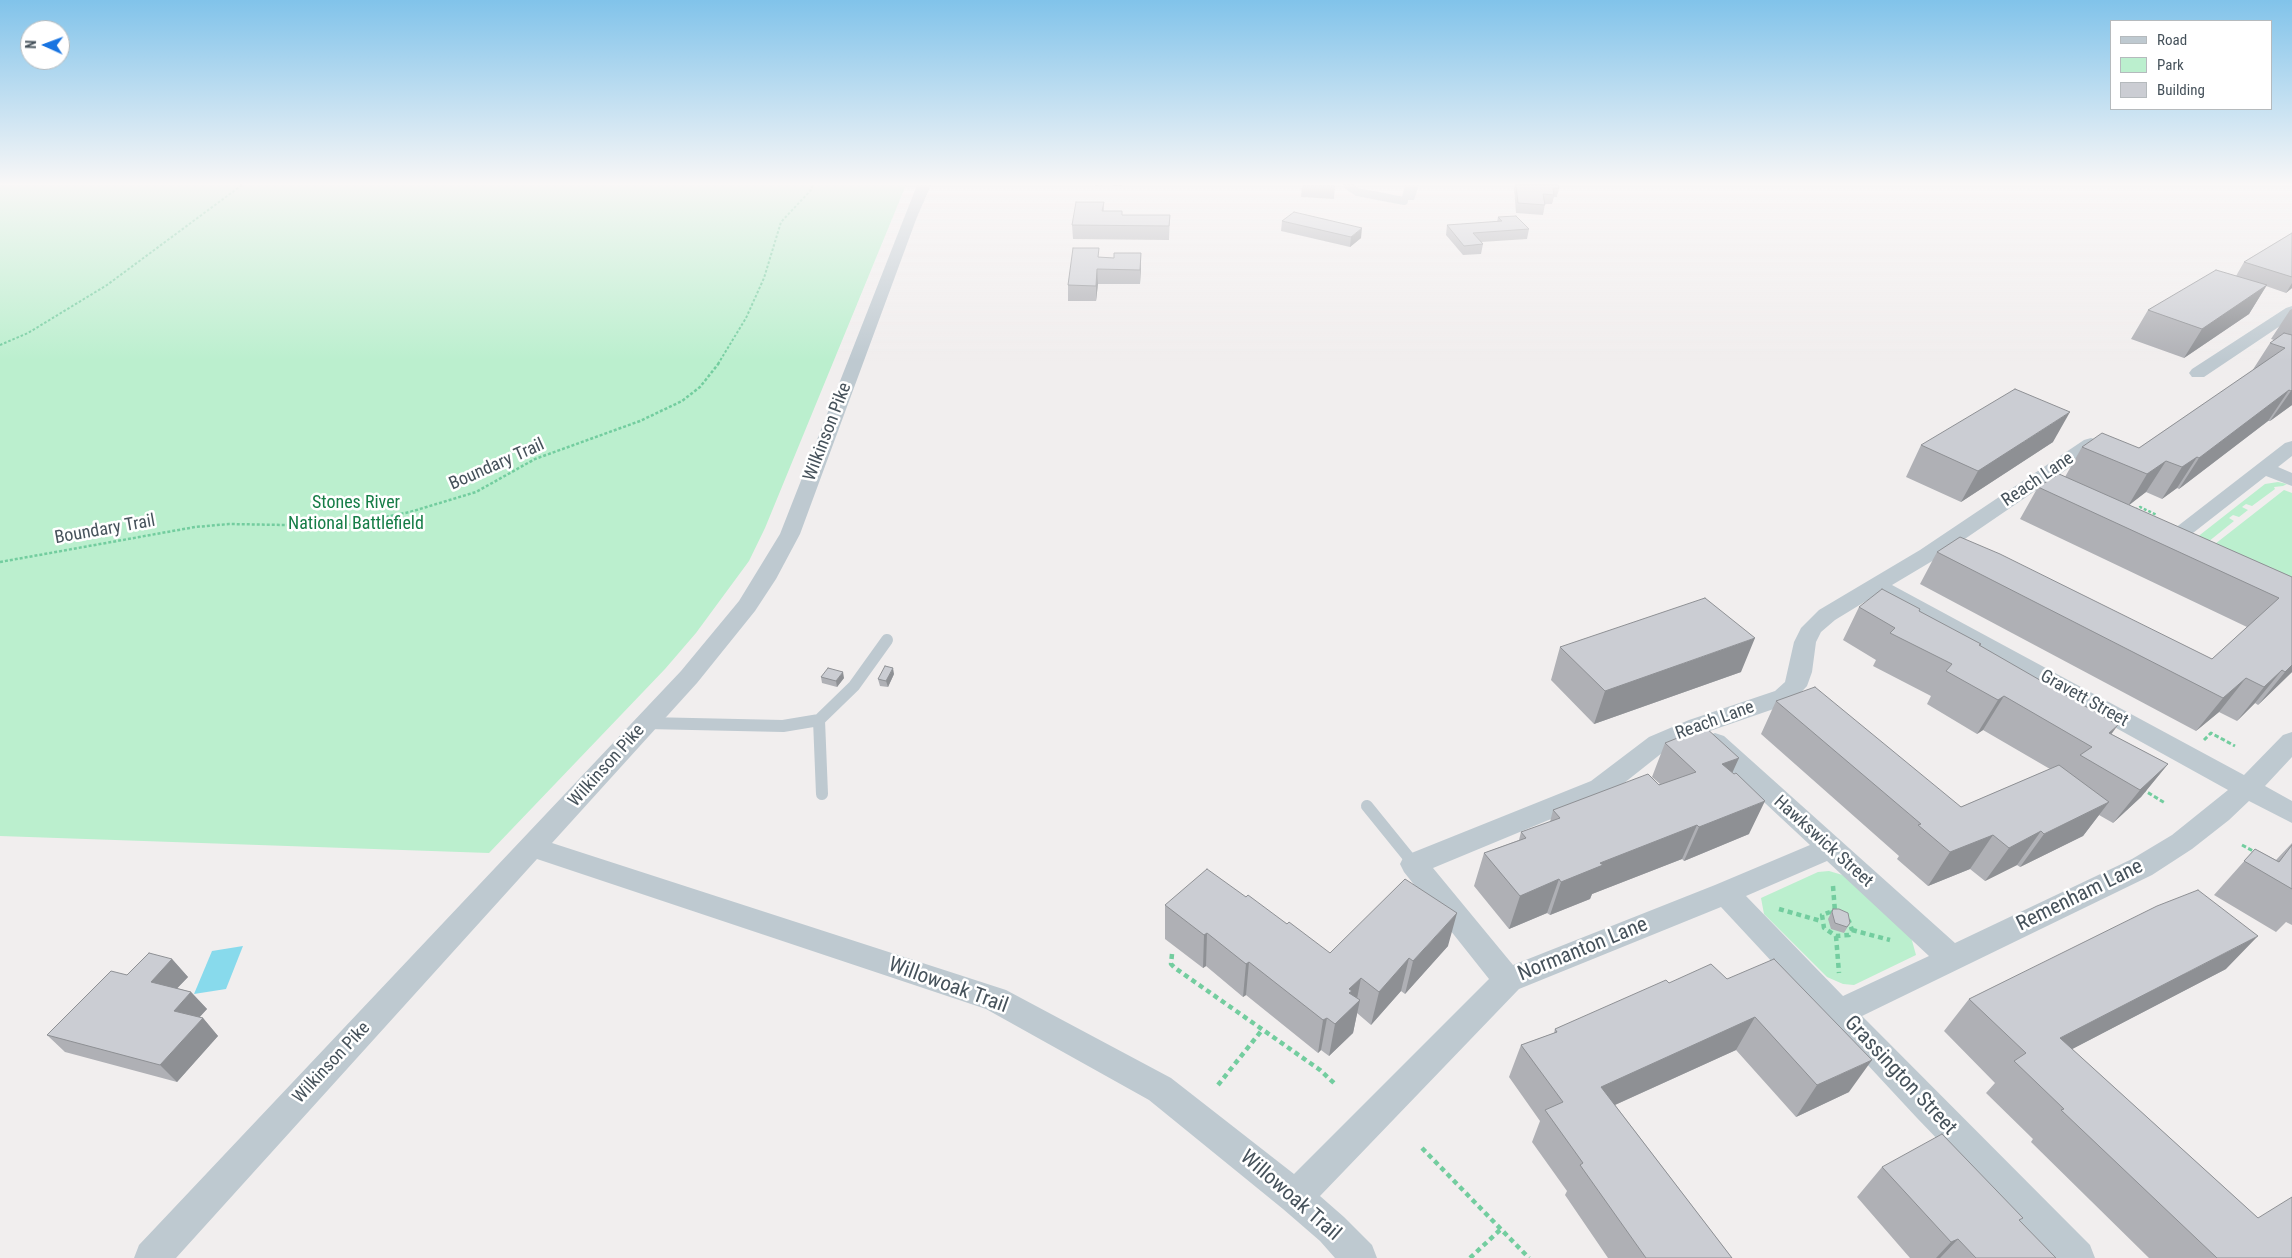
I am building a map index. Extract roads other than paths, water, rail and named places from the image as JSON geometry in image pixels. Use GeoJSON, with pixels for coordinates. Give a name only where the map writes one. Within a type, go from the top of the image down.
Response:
{"type":"FeatureCollection","features":[{"type":"Feature","properties":{"kind":"street","name":"Wilkinson Pike"},"geometry":{"type":"LineString","coordinates":[[152,1258],[647,723],[726,634],[747,606],[790,534],[900,244]]}},
{"type":"Feature","properties":{"kind":"street"},"geometry":{"type":"LineString","coordinates":[[2198,373],[2292,311]]}},
{"type":"Feature","properties":{"kind":"street"},"geometry":{"type":"LineString","coordinates":[[2245,342],[2264,349]]}},
{"type":"Feature","properties":{"kind":"street","name":"Reach Lane"},"geometry":{"type":"LineString","coordinates":[[1414,864],[1600,788],[1658,743],[1698,726],[1783,697],[1795,686],[1800,672],[1805,642],[1812,628],[1827,615],[1927,555],[2091,444]]}},
{"type":"Feature","properties":{"kind":"street"},"geometry":{"type":"LineString","coordinates":[[2167,543],[2292,447]]}},
{"type":"Feature","properties":{"kind":"street"},"geometry":{"type":"LineString","coordinates":[[2265,469],[2292,480]]}},
{"type":"Feature","properties":{"kind":"street"},"geometry":{"type":"LineString","coordinates":[[2033,483],[2057,494]]}},
{"type":"Feature","properties":{"kind":"street","name":"Gravett Street"},"geometry":{"type":"LineString","coordinates":[[1877,586],[2292,813]]}},
{"type":"Feature","properties":{"kind":"street","name":"Hawkswick Street"},"geometry":{"type":"LineString","coordinates":[[1698,726],[1828,848],[1950,957]]}},
{"type":"Feature","properties":{"kind":"street","name":"Remenham Lane"},"geometry":{"type":"LineString","coordinates":[[1840,1012],[1950,957],[2142,867],[2205,825],[2248,788],[2292,741]]}},
{"type":"Feature","properties":{"kind":"street","name":"Willowoak Trail"},"geometry":{"type":"LineString","coordinates":[[533,847],[995,999],[1160,1089],[1295,1197],[1332,1229],[1359,1258]]}},
{"type":"Feature","properties":{"kind":"street","name":"Normanton Lane"},"geometry":{"type":"LineString","coordinates":[[1295,1197],[1508,980],[1725,893],[1828,848]]}},
{"type":"Feature","properties":{"kind":"street"},"geometry":{"type":"LineString","coordinates":[[1414,864],[1508,980]]}},
{"type":"Feature","properties":{"kind":"street","name":"Grassington Street"},"geometry":{"type":"LineString","coordinates":[[1725,893],[1947,1126],[2077,1258]]}},
{"type":"Feature","properties":{"kind":"lane"},"geometry":{"type":"LineString","coordinates":[[647,723],[783,726],[819,720],[854,686],[887,640]]}},
{"type":"Feature","properties":{"kind":"lane"},"geometry":{"type":"LineString","coordinates":[[819,720],[822,794]]}},
{"type":"Feature","properties":{"kind":"lane"},"geometry":{"type":"LineString","coordinates":[[1367,806],[1414,864]]}},
{"type":"Feature","properties":{"kind":"water"},"geometry":{"type":"Polygon","coordinates":[[[243,946],[226,989],[194,994],[212,951],[243,946]]]}},
{"type":"Feature","properties":{"kind":"park label","name":"Stones River National Battlefield"},"geometry":{"type":"Point","coordinates":[356,513]}}]}
